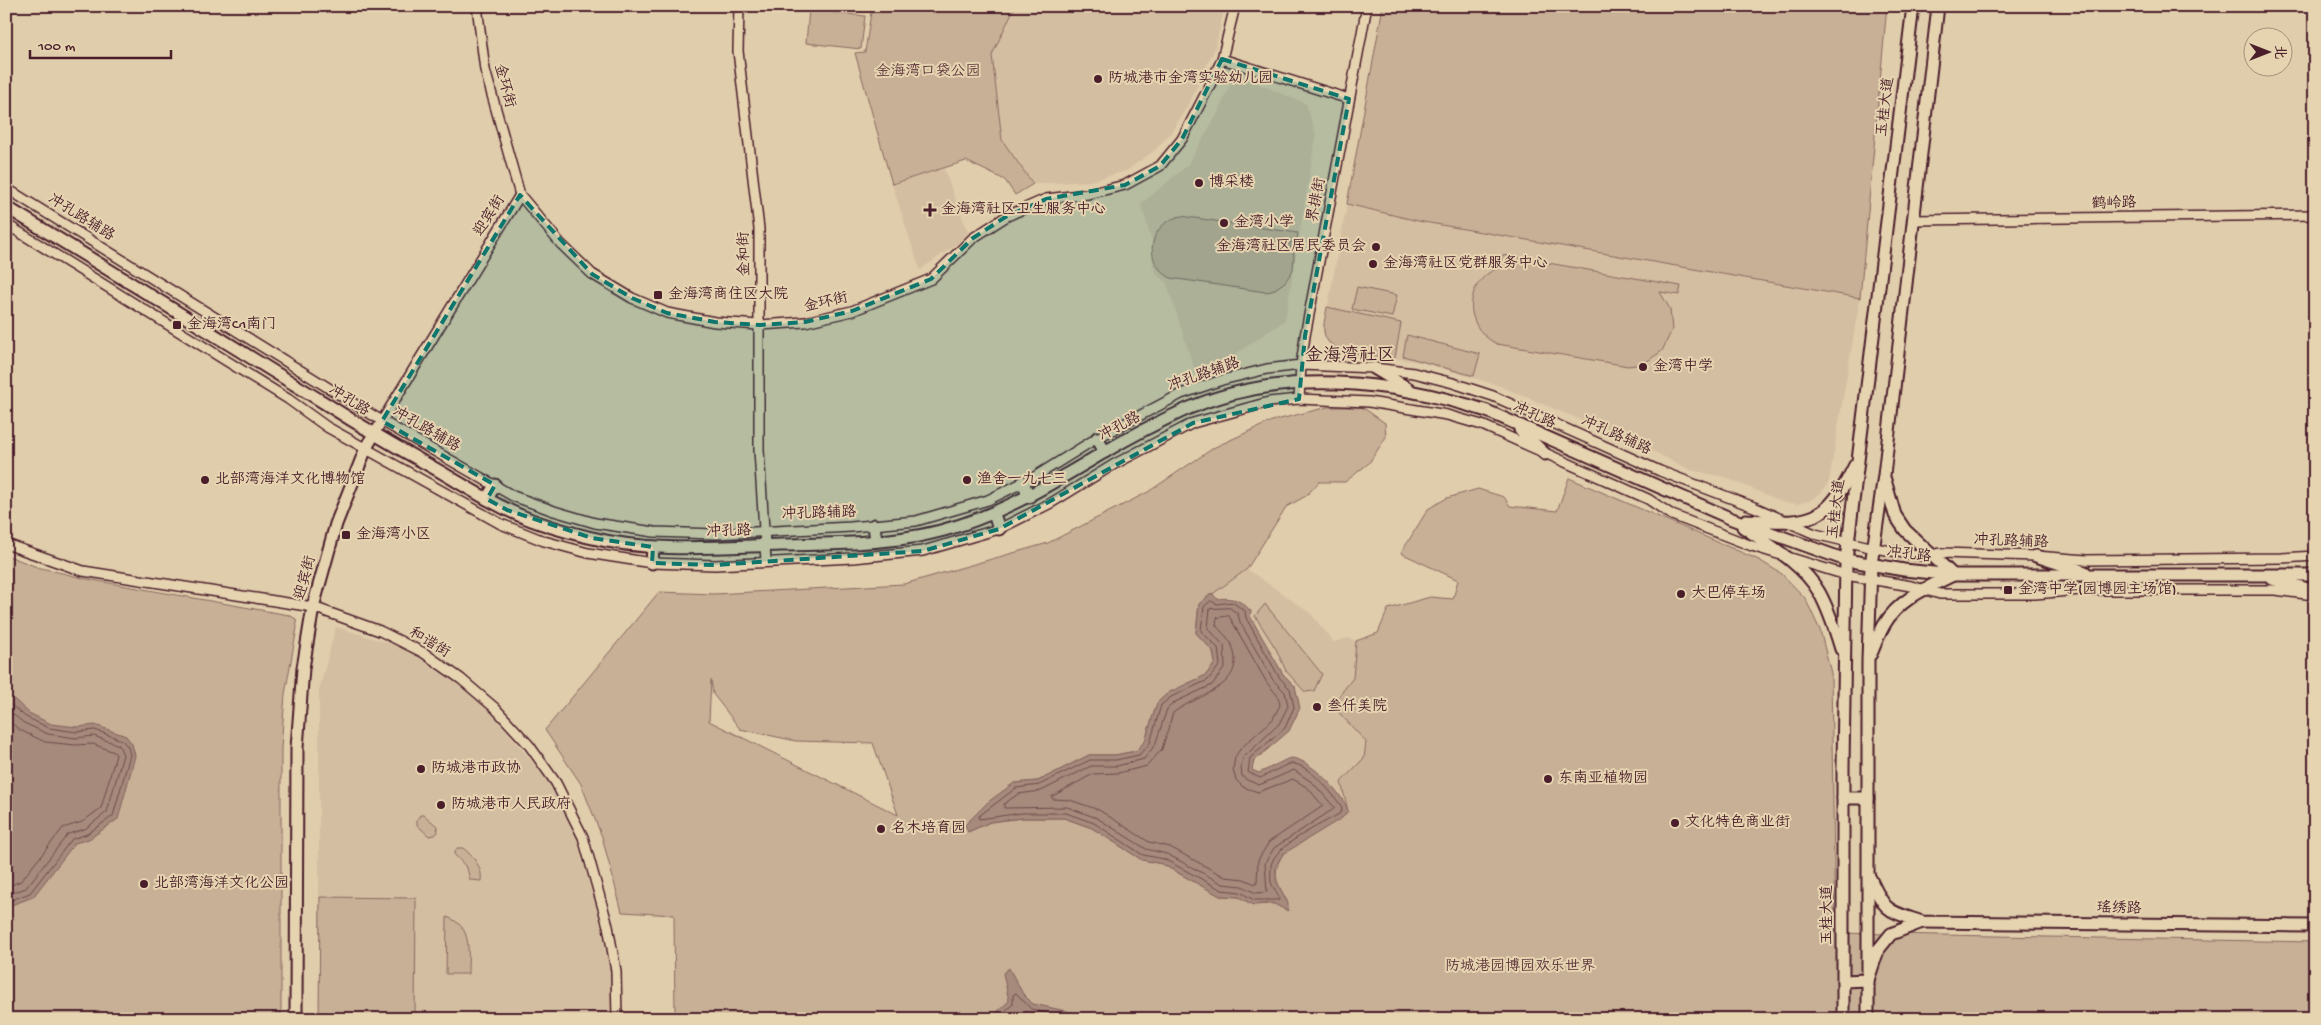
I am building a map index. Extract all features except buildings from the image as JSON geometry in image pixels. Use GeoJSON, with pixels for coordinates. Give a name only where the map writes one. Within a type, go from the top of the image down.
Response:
{"type":"FeatureCollection","features":[{"type":"Feature","properties":{"kind":"main road","name":"玉桂大道"},"geometry":{"type":"LineString","coordinates":[[1843,1019],[1846,560],[1913,6]]}},
{"type":"Feature","properties":{"kind":"main road"},"geometry":{"type":"LineString","coordinates":[[1868,1019],[1868,662],[1871,565],[1884,475],[1938,6]]}},
{"type":"Feature","properties":{"kind":"main road","name":"冲孔路"},"geometry":{"type":"LineString","coordinates":[[6,207],[374,434],[487,499],[507,510],[592,538],[653,547],[715,549],[919,536],[994,514],[1029,497],[1105,452],[1187,409],[1231,395],[1300,382],[1370,386],[1413,391],[1449,399],[1513,423],[1732,519],[1846,560],[1871,565],[1953,575],[2315,575]]}},
{"type":"Feature","properties":{"kind":"main road"},"geometry":{"type":"LineString","coordinates":[[1374,368],[1413,391]]}},
{"type":"Feature","properties":{"kind":"main road"},"geometry":{"type":"LineString","coordinates":[[1513,423],[1545,454]]}},
{"type":"Feature","properties":{"kind":"main road","name":"迎宾街"},"geometry":{"type":"LineString","coordinates":[[296,1019],[297,748],[303,668],[313,608],[336,524],[366,448],[374,434]]}},
{"type":"Feature","properties":{"kind":"main road"},"geometry":{"type":"LineString","coordinates":[[1097,438],[1105,452]]}},
{"type":"Feature","properties":{"kind":"main road"},"geometry":{"type":"LineString","coordinates":[[1732,519],[1788,522],[1806,519],[1823,512],[1841,493],[1858,458]]}},
{"type":"Feature","properties":{"kind":"main road"},"geometry":{"type":"LineString","coordinates":[[1868,662],[1884,625],[1898,607],[1923,590],[1953,575],[1905,530],[1895,515],[1884,475]]}},
{"type":"Feature","properties":{"kind":"main road"},"geometry":{"type":"LineString","coordinates":[[1023,482],[1029,497]]}},
{"type":"Feature","properties":{"kind":"main road"},"geometry":{"type":"LineString","coordinates":[[487,499],[495,485]]}},
{"type":"Feature","properties":{"kind":"main road"},"geometry":{"type":"LineString","coordinates":[[994,514],[999,529]]}},
{"type":"Feature","properties":{"kind":"main road"},"geometry":{"type":"LineString","coordinates":[[1732,519],[1804,573],[1818,590],[1832,619],[1844,659]]}},
{"type":"Feature","properties":{"kind":"main road"},"geometry":{"type":"LineString","coordinates":[[874,525],[876,540]]}},
{"type":"Feature","properties":{"kind":"main road"},"geometry":{"type":"LineString","coordinates":[[652,563],[653,547]]}},
{"type":"Feature","properties":{"kind":"main road"},"geometry":{"type":"LineString","coordinates":[[2036,556],[2093,575]]}},
{"type":"Feature","properties":{"kind":"main road"},"geometry":{"type":"LineString","coordinates":[[2261,575],[2315,593]]}},
{"type":"Feature","properties":{"kind":"main road"},"geometry":{"type":"LineString","coordinates":[[1843,798],[1868,798]]}},
{"type":"Feature","properties":{"kind":"main road"},"geometry":{"type":"LineString","coordinates":[[1868,875],[1881,903],[1890,911],[1922,922]]}},
{"type":"Feature","properties":{"kind":"main road"},"geometry":{"type":"LineString","coordinates":[[1868,980],[1878,950],[1891,934],[1922,922]]}},
{"type":"Feature","properties":{"kind":"main road","name":"瑶绣路"},"geometry":{"type":"LineString","coordinates":[[1922,922],[2315,926]]}},
{"type":"Feature","properties":{"kind":"main road"},"geometry":{"type":"LineString","coordinates":[[1843,982],[1868,980]]}},
{"type":"Feature","properties":{"kind":"street","name":"金环街"},"geometry":{"type":"LineString","coordinates":[[477,6],[485,70],[520,195],[560,244],[592,274],[632,298],[667,313],[716,322],[760,325],[805,322],[852,312],[930,279],[974,238],[1007,216],[1046,199],[1088,194],[1125,185],[1160,166],[1182,139],[1222,59],[1235,6]]}},
{"type":"Feature","properties":{"kind":"street","name":"金和街"},"geometry":{"type":"LineString","coordinates":[[739,6],[738,51],[759,229],[759,450],[766,561]]}},
{"type":"Feature","properties":{"kind":"street","name":"界排街"},"geometry":{"type":"LineString","coordinates":[[1299,399],[1301,365],[1367,6]]}},
{"type":"Feature","properties":{"kind":"street"},"geometry":{"type":"LineString","coordinates":[[1222,59],[1349,99]]}},
{"type":"Feature","properties":{"kind":"street","name":"冲孔路辅路"},"geometry":{"type":"LineString","coordinates":[[6,188],[382,420],[513,496],[595,523],[654,532],[715,534],[916,521],[988,500],[1023,482],[1097,438],[1181,394],[1222,380],[1267,369],[1301,365],[1374,368],[1414,373],[1493,396],[1660,471],[1690,481],[1815,534],[1874,548],[1923,556],[2036,556],[2086,560],[2315,556]]}},
{"type":"Feature","properties":{"kind":"street","name":"迎宾街"},"geometry":{"type":"LineString","coordinates":[[374,434],[520,195]]}},
{"type":"Feature","properties":{"kind":"street","name":"鹤岭路"},"geometry":{"type":"LineString","coordinates":[[1913,220],[2315,215]]}},
{"type":"Feature","properties":{"kind":"street"},"geometry":{"type":"LineString","coordinates":[[6,224],[288,399],[327,426],[501,524],[544,541],[588,554],[652,563],[715,565],[853,558],[922,551],[999,529],[1051,503],[1112,465],[1193,423],[1269,402],[1299,399],[1369,402],[1447,415],[1482,425],[1648,499],[1672,514],[1752,546],[1846,575],[1940,594],[2035,594],[2080,590],[2275,590],[2315,593]]}},
{"type":"Feature","properties":{"kind":"street","name":"和谐街"},"geometry":{"type":"LineString","coordinates":[[6,544],[84,571],[313,608],[380,631],[424,653],[461,679],[495,708],[529,745],[556,783],[583,836],[608,926],[616,970],[617,1019]]}},
{"type":"Feature","properties":{"kind":"highlighted area"},"geometry":{"type":"Polygon","coordinates":[[[1222,59],[1349,99],[1305,336],[1299,399],[1193,423],[999,529],[923,551],[715,565],[652,563],[653,547],[592,538],[507,510],[487,499],[495,485],[382,421],[520,195],[592,274],[632,298],[667,313],[715,322],[760,325],[805,322],[852,311],[931,279],[973,238],[1007,216],[1046,199],[1125,185],[1160,166],[1182,139],[1222,59]]]}},
{"type":"Feature","properties":{"kind":"shaded area","name":"防城港市金湾实验幼儿园"},"geometry":{"type":"Polygon","coordinates":[[[1015,6],[1225,6],[1215,48],[1190,102],[1172,131],[1155,150],[1126,171],[1090,181],[1033,184],[1002,140],[992,55],[1015,6]]]}},
{"type":"Feature","properties":{"kind":"shaded area","name":"金湾小学"},"geometry":{"type":"Polygon","coordinates":[[[1235,74],[1306,104],[1316,135],[1285,320],[1198,380],[1166,281],[1158,276],[1153,265],[1152,241],[1141,204],[1187,166],[1218,113],[1235,74]]]}},
{"type":"Feature","properties":{"kind":"shaded area","name":"金海湾社区卫生服务中心"},"geometry":{"type":"Polygon","coordinates":[[[944,169],[969,235],[920,270],[892,184],[944,169]]]}},
{"type":"Feature","properties":{"kind":"shaded area","name":"金湾中学"},"geometry":{"type":"Polygon","coordinates":[[[1347,204],[1418,221],[1860,298],[1829,481],[1821,493],[1809,501],[1797,504],[1783,502],[1724,477],[1690,470],[1643,446],[1497,385],[1420,362],[1339,350],[1328,344],[1323,332],[1347,204]]]}},
{"type":"Feature","properties":{"kind":"shaded area","name":"叁仟美院"},"geometry":{"type":"Polygon","coordinates":[[[1247,569],[1310,613],[1334,642],[1348,638],[1356,641],[1353,678],[1366,742],[1402,846],[1288,758],[1259,773],[1252,770],[1254,761],[1289,731],[1300,708],[1295,686],[1283,674],[1250,616],[1232,597],[1217,599],[1212,593],[1247,569]]]}},
{"type":"Feature","properties":{"kind":"shaded area","name":"防城港市人民政府"},"geometry":{"type":"Polygon","coordinates":[[[336,627],[408,649],[481,700],[548,780],[577,831],[600,897],[616,989],[613,1019],[319,1019],[319,690],[336,627]]]}},
{"type":"Feature","properties":{"kind":"green space","name":"金海湾口袋公园"},"geometry":{"type":"Polygon","coordinates":[[[872,6],[1015,6],[992,55],[1002,140],[1033,184],[1015,195],[1005,180],[966,161],[892,184],[855,53],[865,52],[872,6]]]}},
{"type":"Feature","properties":{"kind":"green space"},"geometry":{"type":"Polygon","coordinates":[[[1383,6],[1887,6],[1860,298],[1418,221],[1347,204],[1383,6]]]}},
{"type":"Feature","properties":{"kind":"green space"},"geometry":{"type":"Polygon","coordinates":[[[809,10],[865,16],[861,49],[806,43],[809,10]]]}},
{"type":"Feature","properties":{"kind":"green space"},"geometry":{"type":"Polygon","coordinates":[[[1181,216],[1298,233],[1297,243],[1289,242],[1294,254],[1293,270],[1285,282],[1272,291],[1265,292],[1171,278],[1155,263],[1153,244],[1156,234],[1162,226],[1170,220],[1181,216]]]}},
{"type":"Feature","properties":{"kind":"green space"},"geometry":{"type":"Polygon","coordinates":[[[1502,255],[1681,286],[1679,295],[1660,292],[1670,309],[1672,330],[1662,351],[1643,364],[1628,366],[1497,344],[1478,327],[1473,316],[1472,304],[1474,293],[1479,283],[1488,274],[1500,267],[1502,255]]]}},
{"type":"Feature","properties":{"kind":"green space"},"geometry":{"type":"Polygon","coordinates":[[[1357,287],[1397,295],[1392,317],[1352,309],[1357,287]]]}},
{"type":"Feature","properties":{"kind":"green space"},"geometry":{"type":"Polygon","coordinates":[[[1327,307],[1401,323],[1395,358],[1352,353],[1333,345],[1327,339],[1324,331],[1327,307]]]}},
{"type":"Feature","properties":{"kind":"green space"},"geometry":{"type":"Polygon","coordinates":[[[1407,335],[1480,354],[1474,376],[1403,356],[1407,335]]]}},
{"type":"Feature","properties":{"kind":"green space","name":"防城港园博园欢乐世界"},"geometry":{"type":"Polygon","coordinates":[[[1328,407],[1362,407],[1385,423],[1386,437],[1369,463],[1345,482],[1319,482],[1306,496],[1286,507],[1247,569],[1199,604],[1196,633],[1213,651],[1215,663],[1206,675],[1168,693],[1157,703],[1145,741],[1136,751],[1115,755],[1089,755],[1038,781],[1014,783],[968,832],[990,822],[1022,818],[1064,818],[1092,828],[1142,860],[1162,864],[1220,896],[1239,897],[1253,905],[1288,903],[1277,879],[1276,874],[1279,861],[1283,854],[1348,811],[1341,782],[1364,758],[1366,742],[1332,705],[1353,678],[1356,641],[1378,633],[1388,609],[1430,597],[1453,599],[1458,580],[1401,553],[1428,509],[1447,498],[1478,489],[1504,497],[1510,506],[1557,511],[1569,478],[1759,560],[1782,574],[1805,598],[1820,630],[1831,673],[1835,933],[2315,942],[2315,1019],[675,1019],[674,915],[622,912],[602,837],[581,784],[545,730],[659,592],[714,594],[904,584],[1048,543],[1148,492],[1215,447],[1272,421],[1328,407]],[[711,680],[709,721],[898,815],[873,743],[796,741],[740,729],[713,694],[711,680]]]}},
{"type":"Feature","properties":{"kind":"green space","name":"北部湾海洋文化公园"},"geometry":{"type":"Polygon","coordinates":[[[6,555],[37,567],[87,579],[289,615],[296,619],[297,628],[285,694],[281,748],[281,1019],[6,1019],[6,555]]]}},
{"type":"Feature","properties":{"kind":"green space"},"geometry":{"type":"Polygon","coordinates":[[[1265,604],[1322,674],[1314,691],[1305,692],[1286,671],[1276,649],[1255,616],[1265,604]]]}},
{"type":"Feature","properties":{"kind":"green space"},"geometry":{"type":"Polygon","coordinates":[[[420,815],[424,815],[437,826],[438,832],[435,835],[429,836],[417,825],[420,815]]]}},
{"type":"Feature","properties":{"kind":"green space"},"geometry":{"type":"Polygon","coordinates":[[[457,848],[463,848],[474,859],[481,872],[481,881],[470,880],[467,868],[454,854],[457,848]]]}},
{"type":"Feature","properties":{"kind":"green space"},"geometry":{"type":"Polygon","coordinates":[[[320,897],[416,898],[415,1019],[319,1019],[320,897]]]}},
{"type":"Feature","properties":{"kind":"green space"},"geometry":{"type":"Polygon","coordinates":[[[447,917],[461,926],[465,933],[468,948],[468,974],[446,974],[447,917]]]}},
{"type":"Feature","properties":{"kind":"water"},"geometry":{"type":"Polygon","coordinates":[[[1212,593],[1217,599],[1227,598],[1239,601],[1251,611],[1250,616],[1283,674],[1295,686],[1300,708],[1289,731],[1254,761],[1252,770],[1259,773],[1290,758],[1297,759],[1306,763],[1333,786],[1348,811],[1342,818],[1283,854],[1276,865],[1276,881],[1288,903],[1288,911],[1272,903],[1253,905],[1239,897],[1220,896],[1162,864],[1142,860],[1092,828],[1064,818],[1022,818],[990,822],[968,832],[965,825],[988,802],[1014,783],[1038,781],[1089,755],[1115,755],[1136,751],[1145,741],[1157,703],[1168,693],[1206,675],[1215,663],[1213,651],[1196,633],[1199,604],[1212,593]]]}},
{"type":"Feature","properties":{"kind":"water"},"geometry":{"type":"Polygon","coordinates":[[[6,692],[29,713],[51,724],[77,727],[95,725],[126,736],[132,744],[135,756],[118,819],[89,839],[75,843],[33,897],[6,907],[6,692]]]}},
{"type":"Feature","properties":{"kind":"water"},"geometry":{"type":"Polygon","coordinates":[[[1009,968],[1023,994],[1033,1004],[1076,1013],[1076,1019],[995,1019],[998,1011],[1009,1001],[1003,973],[1009,968]]]}},
{"type":"Feature","properties":{"kind":"place","name":"防城港市金湾实验幼儿园"},"geometry":{"type":"Point","coordinates":[1098,79]}},
{"type":"Feature","properties":{"kind":"place","name":"博采楼"},"geometry":{"type":"Point","coordinates":[1199,183]}},
{"type":"Feature","properties":{"kind":"place","name":"金海湾社区卫生服务中心"},"geometry":{"type":"Point","coordinates":[930,210]}},
{"type":"Feature","properties":{"kind":"place","name":"金湾小学"},"geometry":{"type":"Point","coordinates":[1224,223]}},
{"type":"Feature","properties":{"kind":"place","name":"金海湾社区居民委员会"},"geometry":{"type":"Point","coordinates":[1376,247]}},
{"type":"Feature","properties":{"kind":"place","name":"金海湾社区党群服务中心"},"geometry":{"type":"Point","coordinates":[1373,264]}},
{"type":"Feature","properties":{"kind":"place","name":"金海湾商住区大院"},"geometry":{"type":"Point","coordinates":[658,295]}},
{"type":"Feature","properties":{"kind":"place","name":"金海湾C1南门"},"geometry":{"type":"Point","coordinates":[177,325]}},
{"type":"Feature","properties":{"kind":"place","name":"金湾中学"},"geometry":{"type":"Point","coordinates":[1643,367]}},
{"type":"Feature","properties":{"kind":"place","name":"北部湾海洋文化博物馆"},"geometry":{"type":"Point","coordinates":[205,480]}},
{"type":"Feature","properties":{"kind":"place","name":"渔舍一九七三"},"geometry":{"type":"Point","coordinates":[967,480]}},
{"type":"Feature","properties":{"kind":"place","name":"金海湾小区"},"geometry":{"type":"Point","coordinates":[346,535]}},
{"type":"Feature","properties":{"kind":"place","name":"金湾中学(园博园主场馆)"},"geometry":{"type":"Point","coordinates":[2008,590]}},
{"type":"Feature","properties":{"kind":"place","name":"大巴停车场"},"geometry":{"type":"Point","coordinates":[1681,594]}},
{"type":"Feature","properties":{"kind":"place","name":"叁仟美院"},"geometry":{"type":"Point","coordinates":[1317,707]}},
{"type":"Feature","properties":{"kind":"place","name":"防城港市政协"},"geometry":{"type":"Point","coordinates":[421,769]}},
{"type":"Feature","properties":{"kind":"place","name":"东南亚植物园"},"geometry":{"type":"Point","coordinates":[1548,779]}},
{"type":"Feature","properties":{"kind":"place","name":"防城港市人民政府"},"geometry":{"type":"Point","coordinates":[441,805]}},
{"type":"Feature","properties":{"kind":"place","name":"文化特色商业街"},"geometry":{"type":"Point","coordinates":[1675,823]}},
{"type":"Feature","properties":{"kind":"place","name":"名木培育园"},"geometry":{"type":"Point","coordinates":[881,829]}},
{"type":"Feature","properties":{"kind":"place","name":"北部湾海洋文化公园"},"geometry":{"type":"Point","coordinates":[144,884]}},
{"type":"Feature","properties":{"kind":"district","name":"金海湾社区"},"geometry":{"type":"Point","coordinates":[1350,356]}}]}
